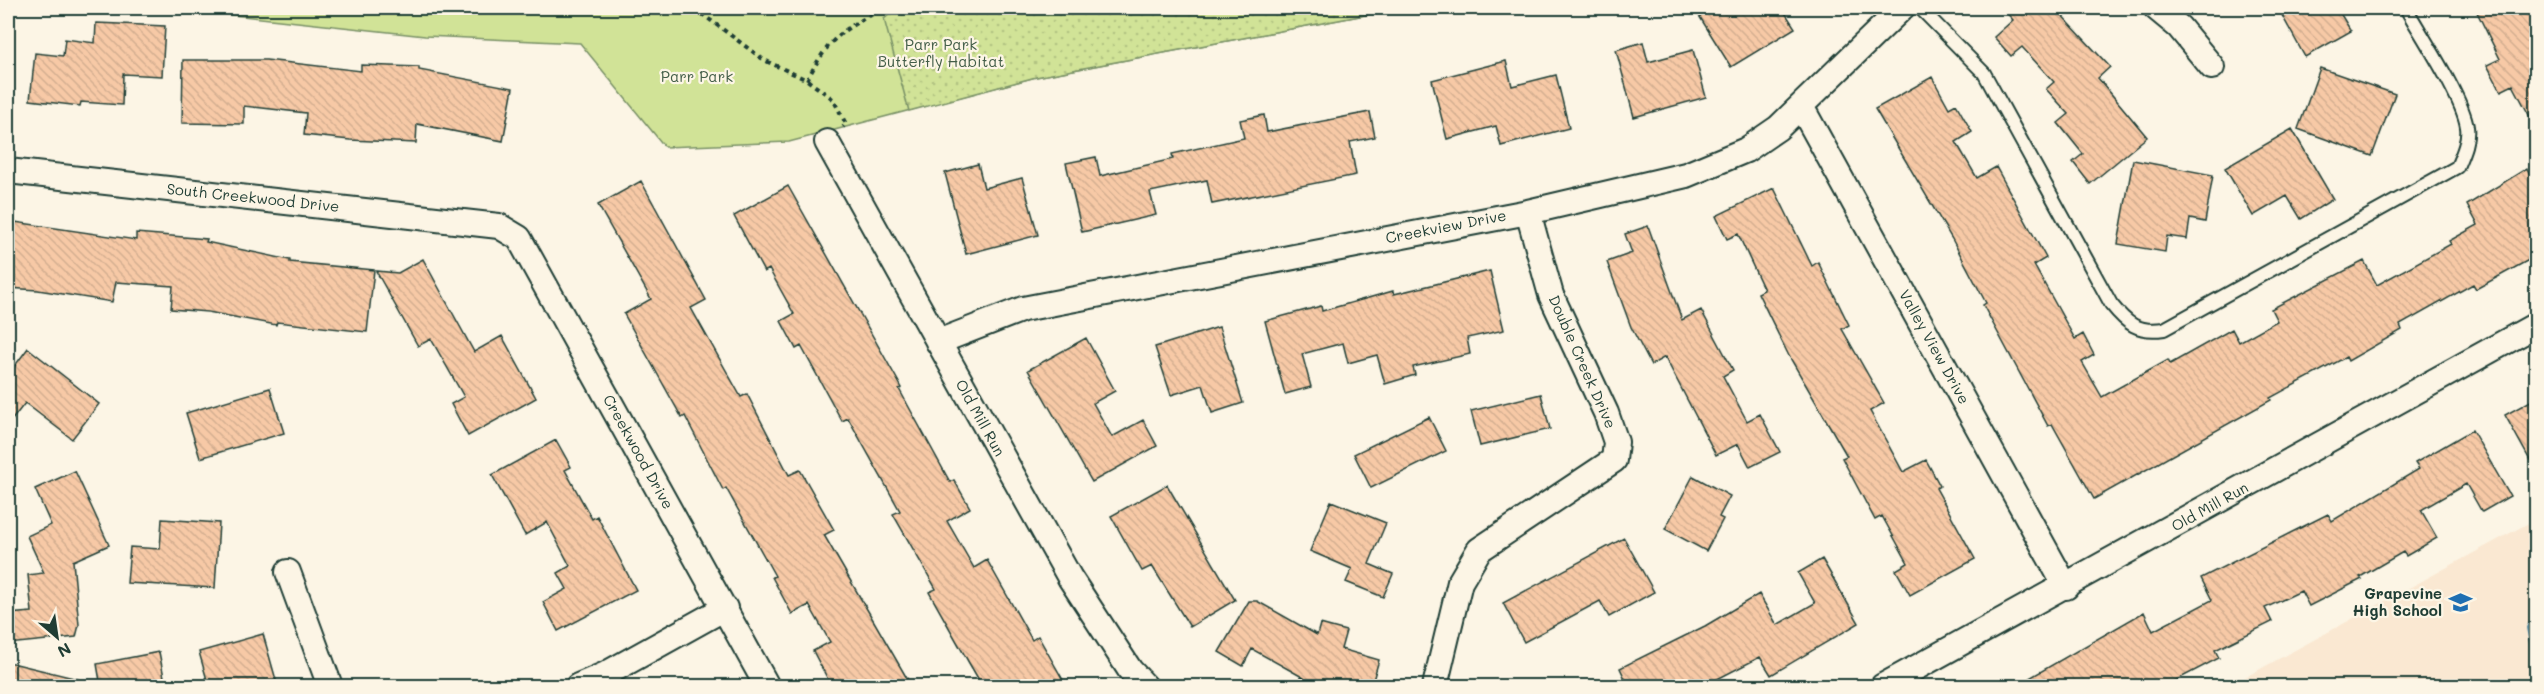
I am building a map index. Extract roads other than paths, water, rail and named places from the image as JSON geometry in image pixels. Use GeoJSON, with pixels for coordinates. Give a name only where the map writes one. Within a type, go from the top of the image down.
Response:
{"type":"FeatureCollection","features":[{"type":"Feature","properties":{"kind":"street","name":"Creekview Drive"},"geometry":{"type":"LineString","coordinates":[[938,342],[1023,309],[1528,212],[1686,175],[1746,150],[1802,108],[1902,8]]}},
{"type":"Feature","properties":{"kind":"street"},"geometry":{"type":"LineString","coordinates":[[2156,8],[2179,27],[2212,67]]}},
{"type":"Feature","properties":{"kind":"street","name":"Valley View Drive"},"geometry":{"type":"LineString","coordinates":[[1802,108],[2066,587]]}},
{"type":"Feature","properties":{"kind":"street","name":"Old Mill Run"},"geometry":{"type":"LineString","coordinates":[[827,142],[1070,578],[1130,670],[1145,687]]}},
{"type":"Feature","properties":{"kind":"street","name":"South Creekwood Drive"},"geometry":{"type":"LineString","coordinates":[[8,171],[499,226]]}},
{"type":"Feature","properties":{"kind":"street","name":"Double Creek Drive"},"geometry":{"type":"LineString","coordinates":[[1435,687],[1460,582],[1479,550],[1614,460],[1616,442],[1606,413],[1551,295],[1528,212]]}},
{"type":"Feature","properties":{"kind":"street","name":"Creekwood Drive"},"geometry":{"type":"LineString","coordinates":[[499,226],[519,238],[767,687]]}},
{"type":"Feature","properties":{"kind":"street","name":"Old Mill Run"},"geometry":{"type":"LineString","coordinates":[[1883,687],[2536,325]]}},
{"type":"Feature","properties":{"kind":"street"},"geometry":{"type":"LineString","coordinates":[[288,572],[330,687]]}},
{"type":"Feature","properties":{"kind":"street"},"geometry":{"type":"LineString","coordinates":[[578,687],[606,674],[725,608]]}},
{"type":"Feature","properties":{"kind":"lane"},"geometry":{"type":"LineString","coordinates":[[1920,8],[1984,73],[2110,304],[2123,319],[2146,332],[2164,329],[2457,167],[2468,127],[2454,94],[2406,8]]}},
{"type":"Feature","properties":{"kind":"waterway"},"geometry":{"type":"LineString","coordinates":[[2536,619],[2530,628],[2536,658]]}},
{"type":"Feature","properties":{"kind":"place","name":"Grapevine High School"},"geometry":{"type":"Point","coordinates":[2460,603]}},
{"type":"Feature","properties":{"kind":"park label","name":"Parr Park Butterfly Habitat"},"geometry":{"type":"Point","coordinates":[941,54]}},
{"type":"Feature","properties":{"kind":"park label","name":"Parr Park"},"geometry":{"type":"Point","coordinates":[697,77]}}]}
